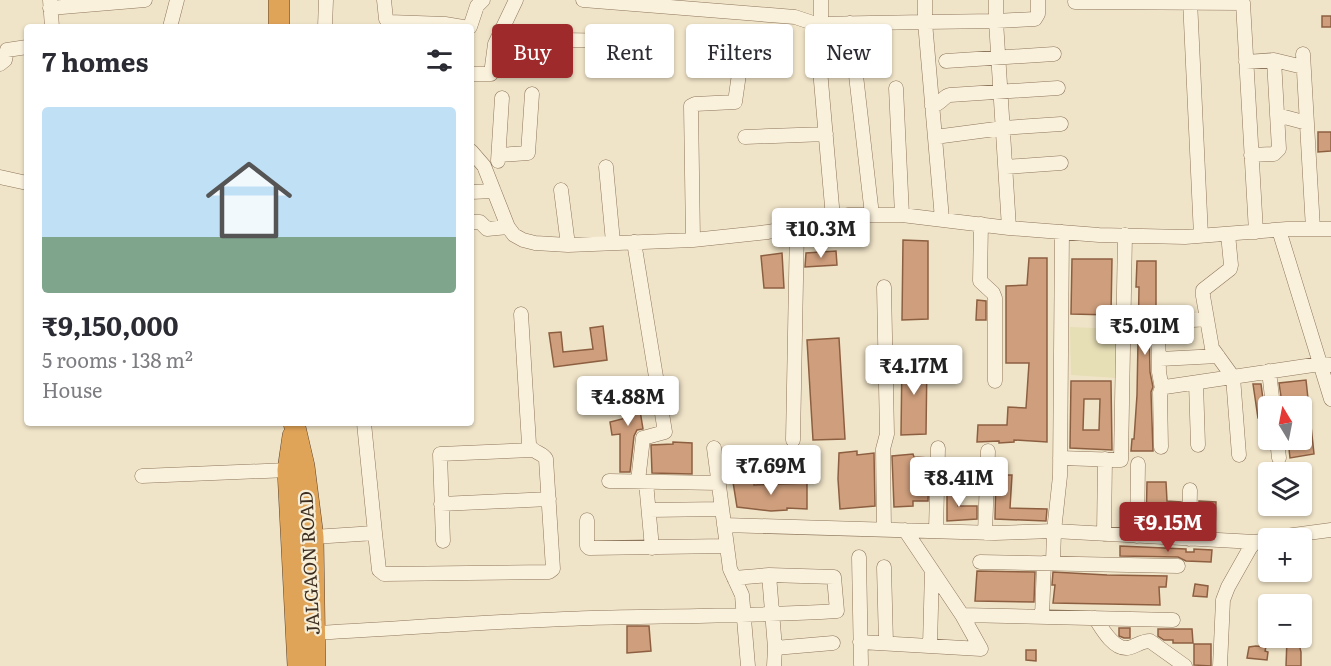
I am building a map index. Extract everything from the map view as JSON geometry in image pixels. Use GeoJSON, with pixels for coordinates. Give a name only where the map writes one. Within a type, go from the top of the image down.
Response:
{"type":"FeatureCollection","features":[{"type":"Feature","properties":{"kind":"highway"},"geometry":{"type":"LineString","coordinates":[[279,0],[279,24]]}},
{"type":"Feature","properties":{"kind":"highway","name":"JALGAON ROAD"},"geometry":{"type":"LineString","coordinates":[[294,426],[288,470],[298,666]]}},
{"type":"Feature","properties":{"kind":"highway","name":"JALGAON ROAD"},"geometry":{"type":"LineString","coordinates":[[294,426],[304,466],[313,537],[315,666]]}},
{"type":"Feature","properties":{"kind":"street"},"geometry":{"type":"LineString","coordinates":[[52,24],[50,4],[145,0]]}},
{"type":"Feature","properties":{"kind":"street"},"geometry":{"type":"LineString","coordinates":[[171,24],[177,0]]}},
{"type":"Feature","properties":{"kind":"street"},"geometry":{"type":"LineString","coordinates":[[325,24],[326,0]]}},
{"type":"Feature","properties":{"kind":"street"},"geometry":{"type":"LineString","coordinates":[[384,0],[386,19],[389,22],[445,24]]}},
{"type":"Feature","properties":{"kind":"street"},"geometry":{"type":"LineString","coordinates":[[471,24],[481,0]]}},
{"type":"Feature","properties":{"kind":"street"},"geometry":{"type":"LineString","coordinates":[[505,24],[516,0]]}},
{"type":"Feature","properties":{"kind":"street"},"geometry":{"type":"LineString","coordinates":[[583,0],[795,17],[819,24],[1035,19],[1038,14],[1038,0]]}},
{"type":"Feature","properties":{"kind":"street"},"geometry":{"type":"LineString","coordinates":[[819,24],[820,0]]}},
{"type":"Feature","properties":{"kind":"street"},"geometry":{"type":"LineString","coordinates":[[925,0],[942,219]]}},
{"type":"Feature","properties":{"kind":"street"},"geometry":{"type":"LineString","coordinates":[[996,0],[1010,228]]}},
{"type":"Feature","properties":{"kind":"street"},"geometry":{"type":"LineString","coordinates":[[1190,1],[1201,236]]}},
{"type":"Feature","properties":{"kind":"street"},"geometry":{"type":"LineString","coordinates":[[1075,2],[1243,2],[1256,232]]}},
{"type":"Feature","properties":{"kind":"street"},"geometry":{"type":"LineString","coordinates":[[850,23],[872,215]]}},
{"type":"Feature","properties":{"kind":"street"},"geometry":{"type":"LineString","coordinates":[[2,60],[7,50],[24,47]]}},
{"type":"Feature","properties":{"kind":"street"},"geometry":{"type":"LineString","coordinates":[[946,61],[1054,54]]}},
{"type":"Feature","properties":{"kind":"street"},"geometry":{"type":"LineString","coordinates":[[1251,155],[1274,153],[1279,149],[1274,60]]}},
{"type":"Feature","properties":{"kind":"street"},"geometry":{"type":"LineString","coordinates":[[1246,62],[1303,60],[1313,230]]}},
{"type":"Feature","properties":{"kind":"street"},"geometry":{"type":"LineString","coordinates":[[474,74],[491,74],[492,65]]}},
{"type":"Feature","properties":{"kind":"street"},"geometry":{"type":"LineString","coordinates":[[693,240],[691,106],[735,102],[738,78]]}},
{"type":"Feature","properties":{"kind":"street"},"geometry":{"type":"LineString","coordinates":[[822,78],[833,218]]}},
{"type":"Feature","properties":{"kind":"street"},"geometry":{"type":"LineString","coordinates":[[896,87],[902,215]]}},
{"type":"Feature","properties":{"kind":"street"},"geometry":{"type":"LineString","coordinates":[[932,106],[941,103],[950,95],[1058,88]]}},
{"type":"Feature","properties":{"kind":"street"},"geometry":{"type":"LineString","coordinates":[[499,155],[528,153],[532,94]]}},
{"type":"Feature","properties":{"kind":"street"},"geometry":{"type":"LineString","coordinates":[[484,166],[498,161],[502,98]]}},
{"type":"Feature","properties":{"kind":"street"},"geometry":{"type":"LineString","coordinates":[[1277,115],[1306,123]]}},
{"type":"Feature","properties":{"kind":"street"},"geometry":{"type":"LineString","coordinates":[[934,137],[1003,128],[1061,124]]}},
{"type":"Feature","properties":{"kind":"street"},"geometry":{"type":"LineString","coordinates":[[745,137],[826,134]]}},
{"type":"Feature","properties":{"kind":"street"},"geometry":{"type":"LineString","coordinates":[[474,154],[484,166],[508,227],[514,235],[535,243],[568,245],[693,240],[797,227],[848,215],[902,215],[1010,228],[1125,235],[1201,236],[1279,230],[1331,230]]}},
{"type":"Feature","properties":{"kind":"street"},"geometry":{"type":"LineString","coordinates":[[1006,167],[1061,163]]}},
{"type":"Feature","properties":{"kind":"street"},"geometry":{"type":"LineString","coordinates":[[606,167],[613,242]]}},
{"type":"Feature","properties":{"kind":"street"},"geometry":{"type":"LineString","coordinates":[[0,177],[24,182]]}},
{"type":"Feature","properties":{"kind":"street"},"geometry":{"type":"LineString","coordinates":[[561,190],[568,245]]}},
{"type":"Feature","properties":{"kind":"street"},"geometry":{"type":"LineString","coordinates":[[474,192],[494,191]]}},
{"type":"Feature","properties":{"kind":"street"},"geometry":{"type":"LineString","coordinates":[[474,222],[480,222],[487,229],[508,227]]}},
{"type":"Feature","properties":{"kind":"street"},"geometry":{"type":"LineString","coordinates":[[981,224],[980,281],[993,293],[995,298],[996,381]]}},
{"type":"Feature","properties":{"kind":"street"},"geometry":{"type":"LineString","coordinates":[[793,440],[797,227]]}},
{"type":"Feature","properties":{"kind":"street"},"geometry":{"type":"LineString","coordinates":[[1279,230],[1326,364],[1331,399]]}},
{"type":"Feature","properties":{"kind":"street"},"geometry":{"type":"LineString","coordinates":[[1042,617],[1060,476],[1062,232]]}},
{"type":"Feature","properties":{"kind":"street"},"geometry":{"type":"LineString","coordinates":[[1228,234],[1230,269],[1203,290],[1212,348],[1233,377],[1239,455]]}},
{"type":"Feature","properties":{"kind":"street"},"geometry":{"type":"LineString","coordinates":[[1060,458],[1121,460],[1125,235]]}},
{"type":"Feature","properties":{"kind":"street"},"geometry":{"type":"LineString","coordinates":[[634,242],[665,432],[643,438],[642,481],[649,510],[652,548]]}},
{"type":"Feature","properties":{"kind":"street"},"geometry":{"type":"LineString","coordinates":[[884,287],[887,434],[883,449],[884,530]]}},
{"type":"Feature","properties":{"kind":"street"},"geometry":{"type":"LineString","coordinates":[[521,314],[529,444],[532,450]]}},
{"type":"Feature","properties":{"kind":"street"},"geometry":{"type":"LineString","coordinates":[[1161,447],[1162,389],[1158,327],[1165,322],[1207,319]]}},
{"type":"Feature","properties":{"kind":"street"},"geometry":{"type":"LineString","coordinates":[[1160,359],[1218,356]]}},
{"type":"Feature","properties":{"kind":"street"},"geometry":{"type":"LineString","coordinates":[[1162,389],[1326,364]]}},
{"type":"Feature","properties":{"kind":"street"},"geometry":{"type":"LineString","coordinates":[[1269,372],[1272,396]]}},
{"type":"Feature","properties":{"kind":"street"},"geometry":{"type":"LineString","coordinates":[[1196,382],[1198,446]]}},
{"type":"Feature","properties":{"kind":"street"},"geometry":{"type":"LineString","coordinates":[[364,426],[379,570],[384,574],[549,572],[553,566],[546,459],[532,450],[440,454],[443,542]]}},
{"type":"Feature","properties":{"kind":"street"},"geometry":{"type":"LineString","coordinates":[[714,448],[730,568],[742,595],[748,666]]}},
{"type":"Feature","properties":{"kind":"street"},"geometry":{"type":"LineString","coordinates":[[936,531],[938,448]]}},
{"type":"Feature","properties":{"kind":"street"},"geometry":{"type":"LineString","coordinates":[[1278,450],[1279,458]]}},
{"type":"Feature","properties":{"kind":"street"},"geometry":{"type":"LineString","coordinates":[[986,533],[988,451]]}},
{"type":"Feature","properties":{"kind":"street"},"geometry":{"type":"LineString","coordinates":[[1104,534],[1105,459]]}},
{"type":"Feature","properties":{"kind":"street"},"geometry":{"type":"LineString","coordinates":[[1137,536],[1138,464]]}},
{"type":"Feature","properties":{"kind":"street"},"geometry":{"type":"LineString","coordinates":[[142,476],[288,470]]}},
{"type":"Feature","properties":{"kind":"street"},"geometry":{"type":"LineString","coordinates":[[609,481],[718,483]]}},
{"type":"Feature","properties":{"kind":"street"},"geometry":{"type":"LineString","coordinates":[[1189,539],[1190,490]]}},
{"type":"Feature","properties":{"kind":"street"},"geometry":{"type":"LineString","coordinates":[[441,504],[549,499]]}},
{"type":"Feature","properties":{"kind":"street"},"geometry":{"type":"LineString","coordinates":[[649,510],[722,509]]}},
{"type":"Feature","properties":{"kind":"street"},"geometry":{"type":"LineString","coordinates":[[587,520],[589,548],[727,546]]}},
{"type":"Feature","properties":{"kind":"street"},"geometry":{"type":"LineString","coordinates":[[724,525],[986,533],[1054,531],[1258,541]]}},
{"type":"Feature","properties":{"kind":"street"},"geometry":{"type":"LineString","coordinates":[[860,642],[981,649],[962,615],[905,530]]}},
{"type":"Feature","properties":{"kind":"street"},"geometry":{"type":"LineString","coordinates":[[1312,533],[1331,530]]}},
{"type":"Feature","properties":{"kind":"street"},"geometry":{"type":"LineString","coordinates":[[313,537],[375,533]]}},
{"type":"Feature","properties":{"kind":"street"},"geometry":{"type":"LineString","coordinates":[[1220,666],[1225,594],[1255,542]]}},
{"type":"Feature","properties":{"kind":"street"},"geometry":{"type":"LineString","coordinates":[[859,557],[861,664]]}},
{"type":"Feature","properties":{"kind":"street"},"geometry":{"type":"LineString","coordinates":[[980,562],[1178,566]]}},
{"type":"Feature","properties":{"kind":"street"},"geometry":{"type":"LineString","coordinates":[[884,567],[886,643]]}},
{"type":"Feature","properties":{"kind":"street"},"geometry":{"type":"LineString","coordinates":[[930,645],[932,570]]}},
{"type":"Feature","properties":{"kind":"street"},"geometry":{"type":"LineString","coordinates":[[769,576],[775,648],[774,666]]}},
{"type":"Feature","properties":{"kind":"street"},"geometry":{"type":"LineString","coordinates":[[314,633],[589,618],[744,616],[837,611],[834,577],[734,578]]}},
{"type":"Feature","properties":{"kind":"street"},"geometry":{"type":"LineString","coordinates":[[962,615],[1173,620]]}},
{"type":"Feature","properties":{"kind":"street"},"geometry":{"type":"LineString","coordinates":[[1095,618],[1110,639],[1120,646],[1128,648],[1140,642],[1149,641],[1185,666]]}},
{"type":"Feature","properties":{"kind":"street"},"geometry":{"type":"LineString","coordinates":[[775,648],[833,643]]}},
{"type":"Feature","properties":{"kind":"shaded area"},"geometry":{"type":"Polygon","coordinates":[[[1070,327],[1118,329],[1117,378],[1071,375],[1070,327]]]}},
{"type":"Feature","properties":{"kind":"building"},"geometry":{"type":"Polygon","coordinates":[[[1322,16],[1331,16],[1331,27],[1322,27],[1322,16]]]}},
{"type":"Feature","properties":{"kind":"building"},"geometry":{"type":"Polygon","coordinates":[[[1318,132],[1331,132],[1331,151],[1318,152],[1318,132]]]}},
{"type":"Feature","properties":{"kind":"building"},"geometry":{"type":"Polygon","coordinates":[[[903,240],[928,241],[928,319],[902,320],[903,240]]]}},
{"type":"Feature","properties":{"kind":"building"},"geometry":{"type":"Polygon","coordinates":[[[836,251],[837,265],[805,267],[806,253],[836,251]]]}},
{"type":"Feature","properties":{"kind":"building"},"geometry":{"type":"Polygon","coordinates":[[[782,253],[784,288],[764,288],[761,256],[782,253]]]}},
{"type":"Feature","properties":{"kind":"building"},"geometry":{"type":"Polygon","coordinates":[[[1029,258],[1047,258],[1047,442],[1014,440],[1014,442],[999,443],[999,441],[977,442],[978,425],[1007,425],[1008,407],[1026,408],[1029,363],[1006,363],[1006,286],[1027,285],[1029,258]]]}},
{"type":"Feature","properties":{"kind":"building"},"geometry":{"type":"Polygon","coordinates":[[[1072,259],[1112,259],[1111,315],[1071,314],[1072,259]]]}},
{"type":"Feature","properties":{"kind":"building"},"geometry":{"type":"Polygon","coordinates":[[[1137,261],[1156,261],[1156,317],[1149,327],[1150,372],[1153,387],[1151,392],[1153,451],[1131,451],[1137,395],[1139,287],[1136,287],[1137,261]]]}},
{"type":"Feature","properties":{"kind":"building"},"geometry":{"type":"Polygon","coordinates":[[[977,300],[986,301],[986,320],[976,320],[977,300]]]}},
{"type":"Feature","properties":{"kind":"building"},"geometry":{"type":"Polygon","coordinates":[[[603,326],[607,360],[554,367],[549,333],[561,332],[563,352],[593,349],[590,328],[603,326]]]}},
{"type":"Feature","properties":{"kind":"building"},"geometry":{"type":"Polygon","coordinates":[[[839,338],[845,439],[813,440],[807,340],[839,338]]]}},
{"type":"Feature","properties":{"kind":"building"},"geometry":{"type":"Polygon","coordinates":[[[902,358],[927,358],[926,434],[901,435],[902,358]]]}},
{"type":"Feature","properties":{"kind":"building"},"geometry":{"type":"Polygon","coordinates":[[[1306,380],[1308,396],[1281,396],[1279,383],[1306,380]]]}},
{"type":"Feature","properties":{"kind":"building"},"geometry":{"type":"Polygon","coordinates":[[[1071,381],[1111,381],[1112,450],[1070,448],[1071,381]],[[1084,399],[1083,430],[1099,430],[1100,399],[1084,399]]]}},
{"type":"Feature","properties":{"kind":"building"},"geometry":{"type":"Polygon","coordinates":[[[1253,384],[1261,384],[1263,396],[1258,396],[1258,418],[1253,384]]]}},
{"type":"Feature","properties":{"kind":"building"},"geometry":{"type":"Polygon","coordinates":[[[636,386],[643,429],[637,430],[634,436],[630,472],[620,472],[620,434],[612,435],[610,422],[626,418],[622,388],[636,386]]]}},
{"type":"Feature","properties":{"kind":"building"},"geometry":{"type":"Polygon","coordinates":[[[1312,436],[1314,454],[1290,458],[1289,450],[1312,450],[1312,436]]]}},
{"type":"Feature","properties":{"kind":"building"},"geometry":{"type":"Polygon","coordinates":[[[673,442],[692,443],[692,474],[652,473],[651,445],[673,444],[673,442]]]}},
{"type":"Feature","properties":{"kind":"building"},"geometry":{"type":"Polygon","coordinates":[[[857,451],[857,455],[874,453],[875,506],[840,509],[839,453],[857,451]]]}},
{"type":"Feature","properties":{"kind":"building"},"geometry":{"type":"Polygon","coordinates":[[[913,454],[914,457],[929,458],[928,501],[913,501],[913,506],[894,507],[892,456],[913,454]]]}},
{"type":"Feature","properties":{"kind":"building"},"geometry":{"type":"Polygon","coordinates":[[[949,459],[961,459],[959,472],[948,472],[949,459]]]}},
{"type":"Feature","properties":{"kind":"building"},"geometry":{"type":"Polygon","coordinates":[[[996,475],[1012,475],[1010,508],[1047,509],[1046,521],[995,519],[996,475]]]}},
{"type":"Feature","properties":{"kind":"building"},"geometry":{"type":"Polygon","coordinates":[[[733,482],[754,482],[754,485],[807,483],[807,509],[787,508],[787,510],[771,511],[737,507],[733,482]]]}},
{"type":"Feature","properties":{"kind":"building"},"geometry":{"type":"Polygon","coordinates":[[[1147,482],[1166,482],[1167,501],[1181,502],[1180,529],[1146,526],[1147,482]]]}},
{"type":"Feature","properties":{"kind":"building"},"geometry":{"type":"Polygon","coordinates":[[[947,490],[959,490],[958,506],[977,506],[977,519],[947,521],[947,490]]]}},
{"type":"Feature","properties":{"kind":"building"},"geometry":{"type":"Polygon","coordinates":[[[1199,501],[1216,502],[1215,531],[1198,530],[1199,501]]]}},
{"type":"Feature","properties":{"kind":"building"},"geometry":{"type":"Polygon","coordinates":[[[1120,546],[1186,549],[1186,552],[1194,552],[1194,549],[1212,550],[1211,562],[1186,561],[1178,557],[1120,556],[1120,546]]]}},
{"type":"Feature","properties":{"kind":"building"},"geometry":{"type":"Polygon","coordinates":[[[977,571],[1035,572],[1034,602],[975,601],[977,571]]]}},
{"type":"Feature","properties":{"kind":"building"},"geometry":{"type":"Polygon","coordinates":[[[1053,572],[1167,576],[1166,587],[1159,587],[1160,605],[1053,603],[1055,585],[1052,585],[1053,572]]]}},
{"type":"Feature","properties":{"kind":"building"},"geometry":{"type":"Polygon","coordinates":[[[1195,584],[1208,586],[1207,597],[1193,596],[1195,584]]]}},
{"type":"Feature","properties":{"kind":"building"},"geometry":{"type":"Polygon","coordinates":[[[627,626],[649,626],[651,651],[627,653],[627,626]]]}},
{"type":"Feature","properties":{"kind":"building"},"geometry":{"type":"Polygon","coordinates":[[[1119,628],[1130,628],[1130,638],[1119,636],[1119,628]]]}},
{"type":"Feature","properties":{"kind":"building"},"geometry":{"type":"Polygon","coordinates":[[[1158,629],[1192,629],[1193,643],[1173,643],[1173,640],[1164,640],[1158,636],[1158,629]]]}},
{"type":"Feature","properties":{"kind":"building"},"geometry":{"type":"Polygon","coordinates":[[[1194,644],[1211,644],[1211,666],[1194,665],[1194,644]]]}},
{"type":"Feature","properties":{"kind":"building"},"geometry":{"type":"Polygon","coordinates":[[[1249,647],[1266,648],[1265,651],[1268,652],[1267,660],[1247,658],[1249,647]]]}},
{"type":"Feature","properties":{"kind":"building"},"geometry":{"type":"Polygon","coordinates":[[[1287,648],[1300,648],[1301,666],[1286,666],[1287,648]]]}},
{"type":"Feature","properties":{"kind":"building"},"geometry":{"type":"Polygon","coordinates":[[[1026,650],[1036,650],[1036,661],[1026,660],[1026,650]]]}}]}
